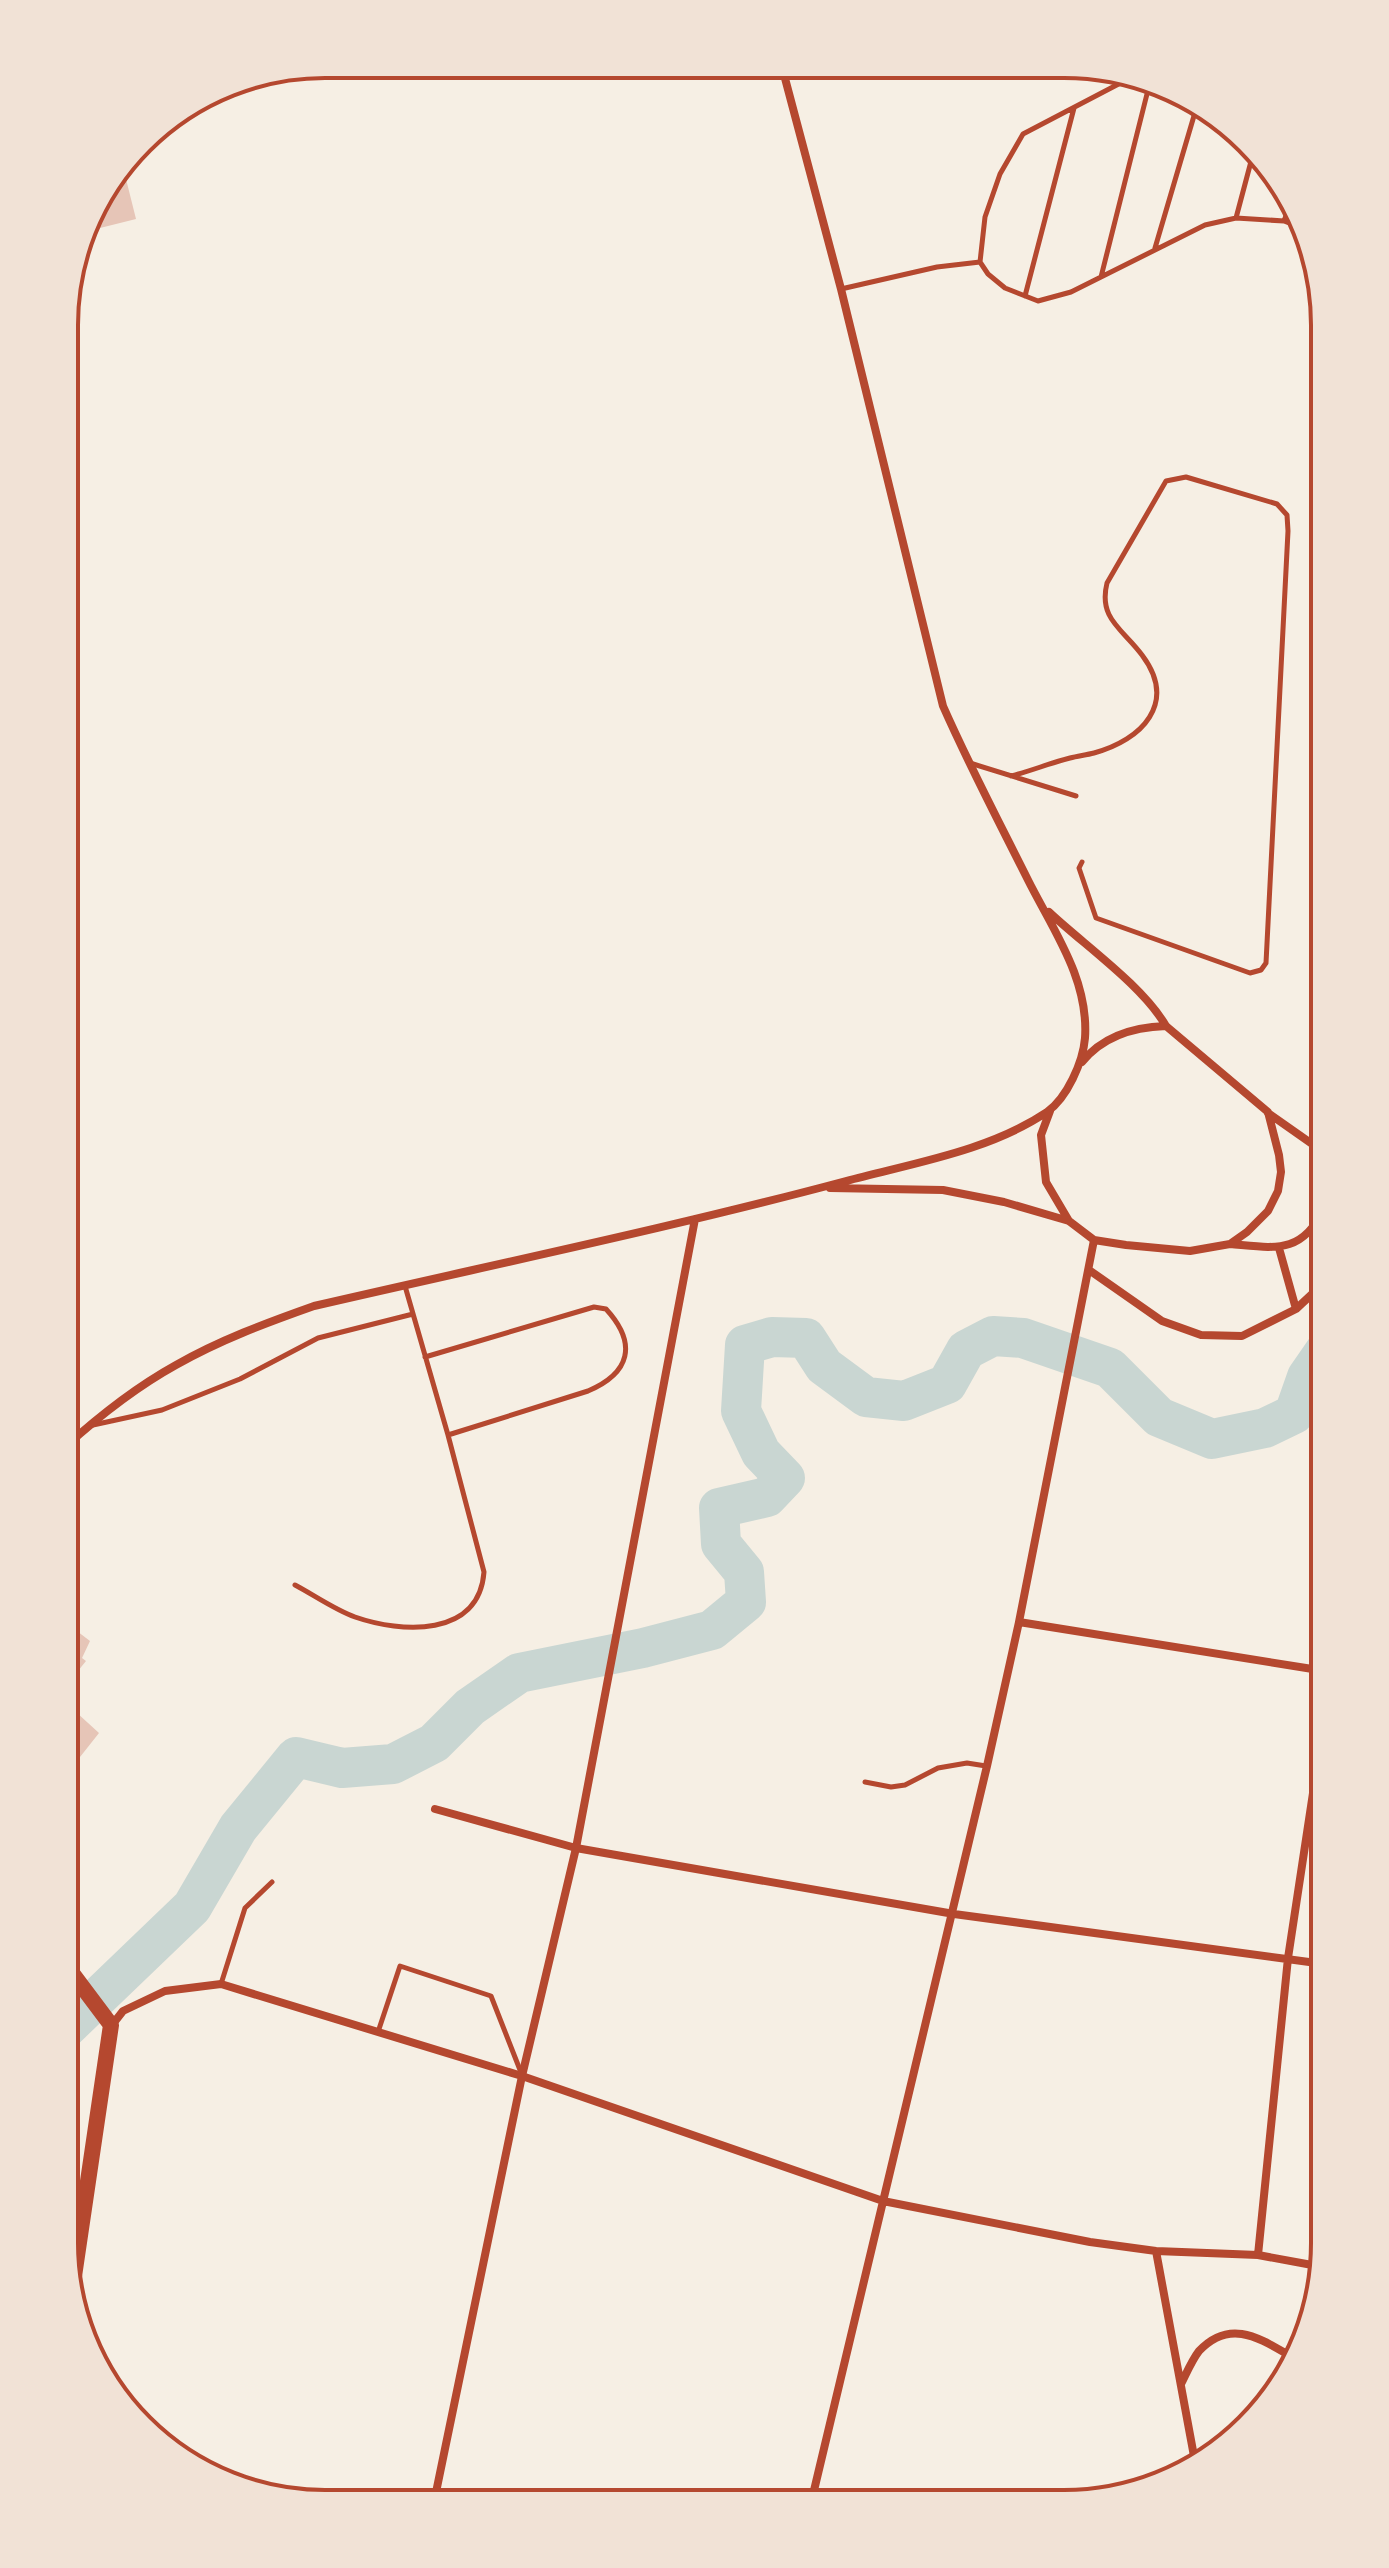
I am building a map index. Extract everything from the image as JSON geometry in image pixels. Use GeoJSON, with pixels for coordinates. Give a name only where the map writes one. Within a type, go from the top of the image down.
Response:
{"type":"FeatureCollection","features":[{"type":"Feature","properties":{"kind":"main road"},"geometry":{"type":"LineString","coordinates":[[78,1983],[106,2018],[78,2242]]}},
{"type":"Feature","properties":{"kind":"street"},"geometry":{"type":"LineString","coordinates":[[785,78],[841,289],[943,706],[968,763],[1046,910],[1081,989],[1085,1041],[1077,1068],[1050,1110],[1041,1135],[1046,1182],[1069,1221]]}},
{"type":"Feature","properties":{"kind":"street"},"geometry":{"type":"LineString","coordinates":[[1046,910],[1120,975],[1159,1014],[1166,1026],[1268,1112],[1311,1143]]}},
{"type":"Feature","properties":{"kind":"street"},"geometry":{"type":"LineString","coordinates":[[1077,1068],[1104,1040],[1147,1027],[1166,1026]]}},
{"type":"Feature","properties":{"kind":"street"},"geometry":{"type":"LineString","coordinates":[[78,1435],[173,1366],[221,1342],[314,1306],[821,1188],[1002,1137],[1050,1110]]}},
{"type":"Feature","properties":{"kind":"street"},"geometry":{"type":"LineString","coordinates":[[1230,1244],[1268,1211],[1278,1191],[1281,1172],[1268,1112]]}},
{"type":"Feature","properties":{"kind":"street"},"geometry":{"type":"LineString","coordinates":[[821,1188],[943,1190],[1004,1202],[1069,1221],[1094,1240],[1190,1251],[1230,1244],[1279,1248],[1293,1244],[1311,1231]]}},
{"type":"Feature","properties":{"kind":"street"},"geometry":{"type":"LineString","coordinates":[[436,2490],[522,2076],[576,1848],[695,1219]]}},
{"type":"Feature","properties":{"kind":"street"},"geometry":{"type":"LineString","coordinates":[[814,2490],[954,1914],[1019,1622],[1094,1240]]}},
{"type":"Feature","properties":{"kind":"street"},"geometry":{"type":"LineString","coordinates":[[1279,1248],[1296,1309]]}},
{"type":"Feature","properties":{"kind":"street"},"geometry":{"type":"LineString","coordinates":[[1089,1270],[1162,1321],[1201,1335],[1242,1336],[1296,1309],[1310,1296]]}},
{"type":"Feature","properties":{"kind":"street"},"geometry":{"type":"LineString","coordinates":[[1019,1622],[1310,1669]]}},
{"type":"Feature","properties":{"kind":"street"},"geometry":{"type":"LineString","coordinates":[[435,1809],[576,1848],[954,1914],[1310,1962]]}},
{"type":"Feature","properties":{"kind":"street"},"geometry":{"type":"LineString","coordinates":[[1258,2255],[1288,1958],[1310,1811]]}},
{"type":"Feature","properties":{"kind":"street"},"geometry":{"type":"LineString","coordinates":[[106,2018],[165,1991],[221,1984],[522,2076],[883,2201],[1090,2242],[1156,2251],[1258,2255],[1309,2264]]}},
{"type":"Feature","properties":{"kind":"street"},"geometry":{"type":"LineString","coordinates":[[1156,2251],[1194,2453]]}},
{"type":"Feature","properties":{"kind":"street"},"geometry":{"type":"LineString","coordinates":[[1181,2384],[1199,2351],[1219,2337],[1238,2332],[1253,2335],[1285,2353]]}},
{"type":"Feature","properties":{"kind":"lane"},"geometry":{"type":"LineString","coordinates":[[1118,84],[1023,134],[1000,174],[985,217],[980,262],[988,274],[1005,288],[1038,301],[1071,292],[1205,225],[1236,218],[1289,223]]}},
{"type":"Feature","properties":{"kind":"lane"},"geometry":{"type":"LineString","coordinates":[[1101,277],[1147,92]]}},
{"type":"Feature","properties":{"kind":"lane"},"geometry":{"type":"LineString","coordinates":[[1025,296],[1075,107]]}},
{"type":"Feature","properties":{"kind":"lane"},"geometry":{"type":"LineString","coordinates":[[1155,248],[1194,116]]}},
{"type":"Feature","properties":{"kind":"lane"},"geometry":{"type":"LineString","coordinates":[[1236,218],[1251,163]]}},
{"type":"Feature","properties":{"kind":"lane"},"geometry":{"type":"LineString","coordinates":[[1284,221],[1286,216]]}},
{"type":"Feature","properties":{"kind":"lane"},"geometry":{"type":"LineString","coordinates":[[841,289],[937,267],[980,262]]}},
{"type":"Feature","properties":{"kind":"lane"},"geometry":{"type":"LineString","coordinates":[[1011,776],[1096,753],[1131,737],[1158,704],[1156,685],[1144,658],[1107,614],[1104,598],[1107,583],[1166,481],[1186,477],[1277,504],[1287,515],[1288,531],[1266,963],[1261,970],[1250,973],[1096,918],[1079,868],[1082,862]]}},
{"type":"Feature","properties":{"kind":"lane"},"geometry":{"type":"LineString","coordinates":[[968,763],[1076,796]]}},
{"type":"Feature","properties":{"kind":"lane"},"geometry":{"type":"LineString","coordinates":[[295,1585],[352,1616],[394,1628],[438,1625],[459,1617],[472,1605],[483,1585],[484,1572],[405,1285]]}},
{"type":"Feature","properties":{"kind":"lane"},"geometry":{"type":"LineString","coordinates":[[425,1357],[594,1307],[606,1309],[619,1322],[625,1354],[621,1368],[609,1382],[448,1435]]}},
{"type":"Feature","properties":{"kind":"lane"},"geometry":{"type":"LineString","coordinates":[[88,1426],[162,1410],[240,1379],[318,1338],[413,1314]]}},
{"type":"Feature","properties":{"kind":"lane"},"geometry":{"type":"LineString","coordinates":[[865,1782],[891,1787],[905,1785],[938,1768],[967,1763],[987,1766]]}},
{"type":"Feature","properties":{"kind":"lane"},"geometry":{"type":"LineString","coordinates":[[221,1984],[245,1908],[272,1882]]}},
{"type":"Feature","properties":{"kind":"lane"},"geometry":{"type":"LineString","coordinates":[[378,2032],[400,1966],[491,1996],[522,2076]]}},
{"type":"Feature","properties":{"kind":"building"},"geometry":{"type":"Polygon","coordinates":[[[126,180],[136,219],[98,229],[126,180]]]}},
{"type":"Feature","properties":{"kind":"building"},"geometry":{"type":"Polygon","coordinates":[[[78,1632],[90,1641],[82,1658],[86,1661],[78,1671],[78,1632]]]}},
{"type":"Feature","properties":{"kind":"building"},"geometry":{"type":"Polygon","coordinates":[[[78,1714],[99,1733],[78,1760],[78,1714]]]}},
{"type":"Feature","properties":{"kind":"waterway"},"geometry":{"type":"LineString","coordinates":[[78,2017],[192,1907],[238,1828],[296,1757],[342,1768],[393,1764],[434,1743],[470,1707],[519,1673],[643,1648],[712,1630],[746,1602],[744,1572],[721,1544],[719,1508],[767,1497],[785,1478],[761,1453],[741,1411],[745,1345],[772,1337],[806,1338],[824,1366],[866,1397],[904,1401],[947,1384],[966,1350],[993,1336],[1023,1338],[1110,1368],[1159,1417],[1212,1439],[1265,1428],[1294,1414],[1310,1372]]}}]}
